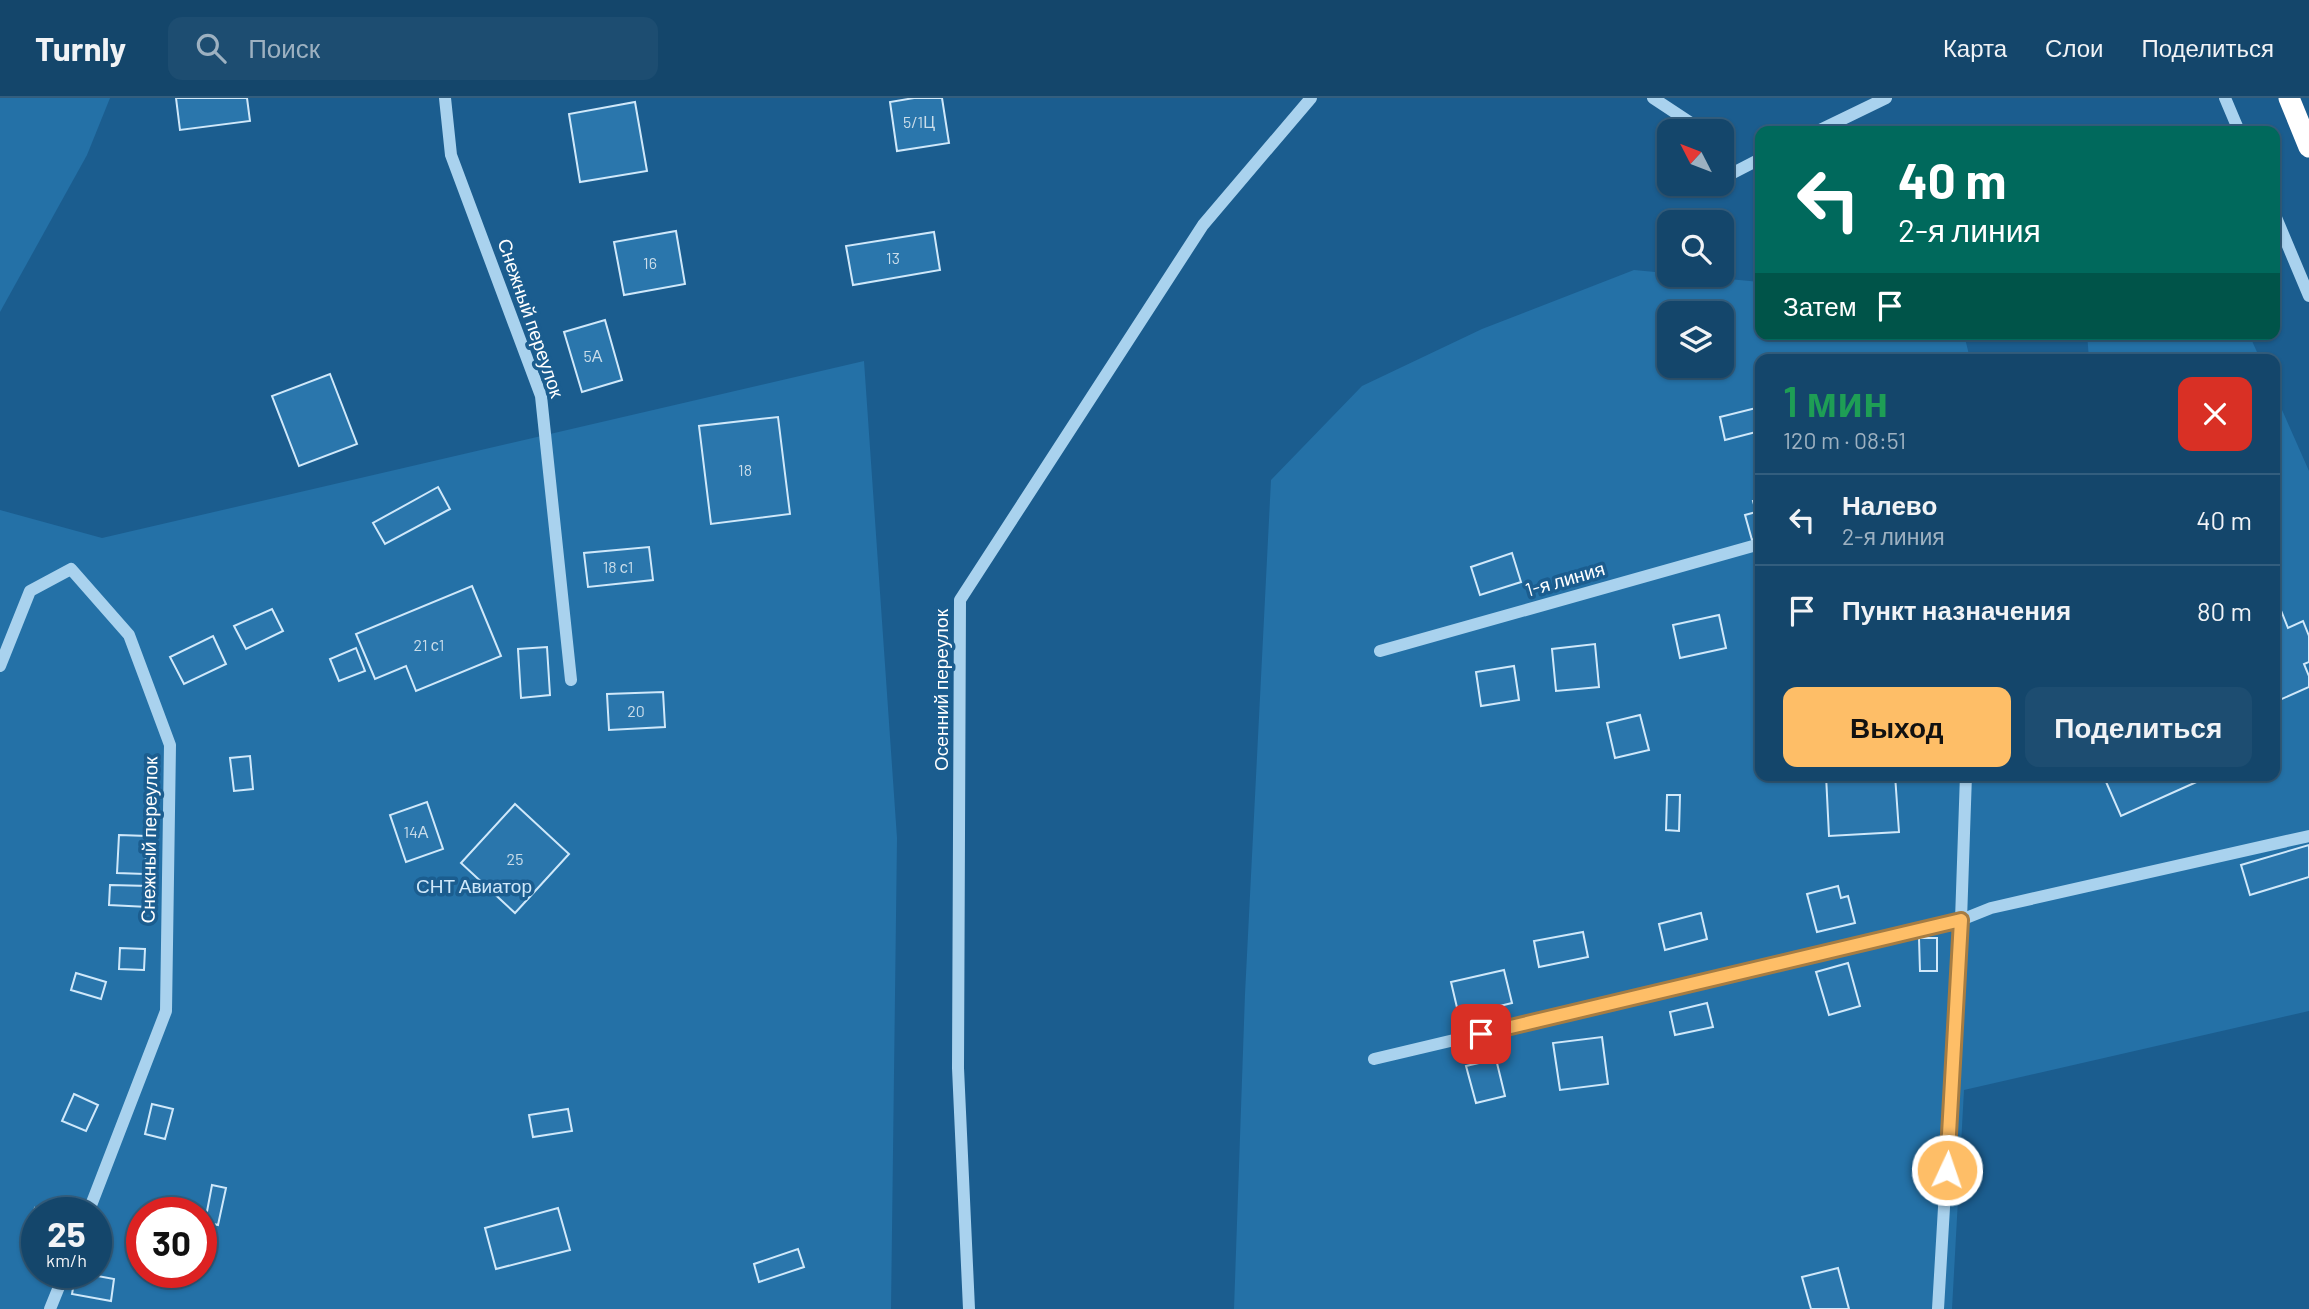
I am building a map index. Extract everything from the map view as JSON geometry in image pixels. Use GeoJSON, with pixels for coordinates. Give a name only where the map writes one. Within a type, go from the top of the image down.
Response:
{"type":"FeatureCollection","features":[{"type":"Feature","properties":{"kind":"highway"},"geometry":{"type":"LineString","coordinates":[[2289,98],[2309,147]]}},
{"type":"Feature","properties":{"kind":"street","name":"Снежный переулок"},"geometry":{"type":"LineString","coordinates":[[445,98],[452,155],[541,396],[571,680]]}},
{"type":"Feature","properties":{"kind":"street","name":"Осенний переулок"},"geometry":{"type":"LineString","coordinates":[[969,1309],[958,1068],[960,600],[1203,225],[1311,98]]}},
{"type":"Feature","properties":{"kind":"street"},"geometry":{"type":"LineString","coordinates":[[1653,98],[1685,119]]}},
{"type":"Feature","properties":{"kind":"street"},"geometry":{"type":"LineString","coordinates":[[1828,126],[1886,98]]}},
{"type":"Feature","properties":{"kind":"street"},"geometry":{"type":"LineString","coordinates":[[2225,98],[2237,126]]}},
{"type":"Feature","properties":{"kind":"street"},"geometry":{"type":"LineString","coordinates":[[1734,172],[1755,162]]}},
{"type":"Feature","properties":{"kind":"street"},"geometry":{"type":"LineString","coordinates":[[2280,227],[2309,296]]}},
{"type":"Feature","properties":{"kind":"street","name":"1-я линия"},"geometry":{"type":"LineString","coordinates":[[1380,651],[1755,545]]}},
{"type":"Feature","properties":{"kind":"street","name":"Снежный переулок"},"geometry":{"type":"LineString","coordinates":[[0,666],[30,591],[71,569],[129,635],[170,745],[166,1011],[94,1197]]}},
{"type":"Feature","properties":{"kind":"street"},"geometry":{"type":"LineString","coordinates":[[1938,1309],[1961,920],[1966,781]]}},
{"type":"Feature","properties":{"kind":"street"},"geometry":{"type":"LineString","coordinates":[[1374,1059],[1961,920],[1991,908],[2309,836]]}},
{"type":"Feature","properties":{"kind":"street"},"geometry":{"type":"LineString","coordinates":[[50,1309],[59,1288]]}},
{"type":"Feature","properties":{"kind":"green space"},"geometry":{"type":"Polygon","coordinates":[[[0,98],[110,98],[87,155],[0,312],[0,98]]]}},
{"type":"Feature","properties":{"kind":"green space"},"geometry":{"type":"Polygon","coordinates":[[[1634,270],[1657,272],[1657,287],[1734,287],[1734,280],[1755,282],[1755,340],[1965,340],[1969,354],[1755,354],[1755,781],[2280,781],[2280,405],[2309,471],[2309,1011],[1964,1090],[1952,1309],[1234,1309],[1245,994],[1271,480],[1362,386],[1482,329],[1634,270]]]}},
{"type":"Feature","properties":{"kind":"green space"},"geometry":{"type":"Polygon","coordinates":[[[2087,340],[2252,340],[2258,354],[2089,354],[2087,340]]]}},
{"type":"Feature","properties":{"kind":"green space","name":"СНТ Авиатор"},"geometry":{"type":"Polygon","coordinates":[[[864,361],[897,838],[891,1309],[0,1309],[0,510],[102,538],[864,361]]]}},
{"type":"Feature","properties":{"kind":"building"},"geometry":{"type":"Polygon","coordinates":[[[176,98],[247,98],[250,121],[180,130],[176,98]]]}},
{"type":"Feature","properties":{"kind":"building"},"geometry":{"type":"Polygon","coordinates":[[[914,98],[942,98],[949,143],[897,151],[890,102],[914,98]]]}},
{"type":"Feature","properties":{"kind":"building"},"geometry":{"type":"Polygon","coordinates":[[[635,102],[647,171],[580,182],[569,114],[635,102]]]}},
{"type":"Feature","properties":{"kind":"building"},"geometry":{"type":"Polygon","coordinates":[[[676,231],[685,284],[624,295],[614,242],[676,231]]]}},
{"type":"Feature","properties":{"kind":"building"},"geometry":{"type":"Polygon","coordinates":[[[934,232],[940,270],[853,285],[846,246],[934,232]]]}},
{"type":"Feature","properties":{"kind":"building"},"geometry":{"type":"Polygon","coordinates":[[[605,320],[622,380],[582,392],[564,332],[605,320]]]}},
{"type":"Feature","properties":{"kind":"building"},"geometry":{"type":"Polygon","coordinates":[[[330,374],[357,444],[299,466],[272,396],[330,374]]]}},
{"type":"Feature","properties":{"kind":"building"},"geometry":{"type":"Polygon","coordinates":[[[1755,408],[1755,432],[1725,440],[1720,417],[1755,408]]]}},
{"type":"Feature","properties":{"kind":"building"},"geometry":{"type":"Polygon","coordinates":[[[778,417],[790,514],[711,524],[699,426],[778,417]]]}},
{"type":"Feature","properties":{"kind":"building"},"geometry":{"type":"Polygon","coordinates":[[[438,487],[450,509],[385,544],[373,523],[438,487]]]}},
{"type":"Feature","properties":{"kind":"building"},"geometry":{"type":"Polygon","coordinates":[[[1755,512],[1755,539],[1752,540],[1745,515],[1755,512]]]}},
{"type":"Feature","properties":{"kind":"building"},"geometry":{"type":"Polygon","coordinates":[[[649,547],[653,580],[588,587],[584,553],[649,547]]]}},
{"type":"Feature","properties":{"kind":"building"},"geometry":{"type":"Polygon","coordinates":[[[1512,553],[1521,582],[1480,595],[1471,567],[1512,553]]]}},
{"type":"Feature","properties":{"kind":"building"},"geometry":{"type":"Polygon","coordinates":[[[472,586],[501,656],[416,691],[406,666],[375,679],[356,634],[472,586]]]}},
{"type":"Feature","properties":{"kind":"building"},"geometry":{"type":"Polygon","coordinates":[[[2280,608],[2288,628],[2303,621],[2309,636],[2309,662],[2304,664],[2309,676],[2309,687],[2280,700],[2280,608]]]}},
{"type":"Feature","properties":{"kind":"building"},"geometry":{"type":"Polygon","coordinates":[[[272,609],[283,631],[246,649],[234,626],[272,609]]]}},
{"type":"Feature","properties":{"kind":"building"},"geometry":{"type":"Polygon","coordinates":[[[1719,615],[1726,648],[1680,658],[1673,625],[1719,615]]]}},
{"type":"Feature","properties":{"kind":"building"},"geometry":{"type":"Polygon","coordinates":[[[213,636],[226,664],[184,684],[170,657],[213,636]]]}},
{"type":"Feature","properties":{"kind":"building"},"geometry":{"type":"Polygon","coordinates":[[[1595,644],[1599,687],[1556,691],[1552,649],[1595,644]]]}},
{"type":"Feature","properties":{"kind":"building"},"geometry":{"type":"Polygon","coordinates":[[[547,647],[550,695],[521,698],[518,649],[547,647]]]}},
{"type":"Feature","properties":{"kind":"building"},"geometry":{"type":"Polygon","coordinates":[[[356,648],[365,671],[339,681],[330,659],[356,648]]]}},
{"type":"Feature","properties":{"kind":"building"},"geometry":{"type":"Polygon","coordinates":[[[1514,666],[1519,700],[1481,706],[1476,672],[1514,666]]]}},
{"type":"Feature","properties":{"kind":"building"},"geometry":{"type":"Polygon","coordinates":[[[663,692],[665,727],[609,730],[607,694],[663,692]]]}},
{"type":"Feature","properties":{"kind":"building"},"geometry":{"type":"Polygon","coordinates":[[[1640,715],[1649,750],[1615,758],[1607,723],[1640,715]]]}},
{"type":"Feature","properties":{"kind":"building"},"geometry":{"type":"Polygon","coordinates":[[[250,756],[253,789],[234,791],[230,758],[250,756]]]}},
{"type":"Feature","properties":{"kind":"building"},"geometry":{"type":"Polygon","coordinates":[[[1826,781],[1895,781],[1899,832],[1829,836],[1826,781]]]}},
{"type":"Feature","properties":{"kind":"building"},"geometry":{"type":"Polygon","coordinates":[[[2106,781],[2199,781],[2121,816],[2106,781]]]}},
{"type":"Feature","properties":{"kind":"building"},"geometry":{"type":"Polygon","coordinates":[[[1667,795],[1680,795],[1679,831],[1666,830],[1667,795]]]}},
{"type":"Feature","properties":{"kind":"building"},"geometry":{"type":"Polygon","coordinates":[[[427,802],[443,849],[406,862],[390,815],[427,802]]]}},
{"type":"Feature","properties":{"kind":"building"},"geometry":{"type":"Polygon","coordinates":[[[515,804],[569,854],[515,913],[461,863],[515,804]]]}},
{"type":"Feature","properties":{"kind":"building"},"geometry":{"type":"Polygon","coordinates":[[[119,835],[147,836],[145,874],[117,873],[119,835]]]}},
{"type":"Feature","properties":{"kind":"building"},"geometry":{"type":"Polygon","coordinates":[[[2309,845],[2309,877],[2250,895],[2241,865],[2309,845]]]}},
{"type":"Feature","properties":{"kind":"building"},"geometry":{"type":"Polygon","coordinates":[[[110,885],[149,886],[148,907],[109,905],[110,885]]]}},
{"type":"Feature","properties":{"kind":"building"},"geometry":{"type":"Polygon","coordinates":[[[1838,886],[1841,898],[1848,896],[1855,923],[1817,932],[1807,894],[1838,886]]]}},
{"type":"Feature","properties":{"kind":"building"},"geometry":{"type":"Polygon","coordinates":[[[1701,913],[1707,939],[1665,950],[1659,924],[1701,913]]]}},
{"type":"Feature","properties":{"kind":"building"},"geometry":{"type":"Polygon","coordinates":[[[1583,932],[1588,957],[1539,967],[1534,941],[1583,932]]]}},
{"type":"Feature","properties":{"kind":"building"},"geometry":{"type":"Polygon","coordinates":[[[1919,938],[1937,938],[1937,971],[1920,971],[1919,938]]]}},
{"type":"Feature","properties":{"kind":"building"},"geometry":{"type":"Polygon","coordinates":[[[120,948],[145,949],[144,970],[119,969],[120,948]]]}},
{"type":"Feature","properties":{"kind":"building"},"geometry":{"type":"Polygon","coordinates":[[[1848,963],[1860,1006],[1829,1015],[1816,972],[1848,963]]]}},
{"type":"Feature","properties":{"kind":"building"},"geometry":{"type":"Polygon","coordinates":[[[1504,970],[1512,1003],[1459,1016],[1451,982],[1504,970]]]}},
{"type":"Feature","properties":{"kind":"building"},"geometry":{"type":"Polygon","coordinates":[[[76,973],[106,982],[101,999],[71,990],[76,973]]]}},
{"type":"Feature","properties":{"kind":"building"},"geometry":{"type":"Polygon","coordinates":[[[1707,1003],[1713,1027],[1675,1035],[1670,1012],[1707,1003]]]}},
{"type":"Feature","properties":{"kind":"building"},"geometry":{"type":"Polygon","coordinates":[[[1602,1037],[1608,1084],[1560,1090],[1553,1043],[1602,1037]]]}},
{"type":"Feature","properties":{"kind":"building"},"geometry":{"type":"Polygon","coordinates":[[[1496,1059],[1505,1096],[1476,1103],[1466,1066],[1496,1059]]]}},
{"type":"Feature","properties":{"kind":"building"},"geometry":{"type":"Polygon","coordinates":[[[74,1094],[98,1105],[86,1131],[62,1121],[74,1094]]]}},
{"type":"Feature","properties":{"kind":"building"},"geometry":{"type":"Polygon","coordinates":[[[152,1104],[173,1109],[165,1139],[145,1134],[152,1104]]]}},
{"type":"Feature","properties":{"kind":"building"},"geometry":{"type":"Polygon","coordinates":[[[568,1109],[572,1131],[533,1137],[529,1115],[568,1109]]]}},
{"type":"Feature","properties":{"kind":"building"},"geometry":{"type":"Polygon","coordinates":[[[212,1185],[226,1188],[218,1225],[217,1197],[210,1197],[212,1185]]]}},
{"type":"Feature","properties":{"kind":"building"},"geometry":{"type":"Polygon","coordinates":[[[558,1208],[570,1250],[496,1269],[485,1228],[558,1208]]]}},
{"type":"Feature","properties":{"kind":"building"},"geometry":{"type":"Polygon","coordinates":[[[798,1249],[804,1267],[759,1282],[754,1264],[798,1249]]]}},
{"type":"Feature","properties":{"kind":"building"},"geometry":{"type":"Polygon","coordinates":[[[1838,1268],[1849,1309],[1811,1309],[1802,1277],[1838,1268]]]}},
{"type":"Feature","properties":{"kind":"building"},"geometry":{"type":"Polygon","coordinates":[[[114,1279],[111,1301],[72,1294],[73,1288],[112,1288],[114,1279]]]}},
{"type":"Feature","properties":{"kind":"route"},"geometry":{"type":"LineString","coordinates":[[1481,1034],[1961,920],[1947,1170]]}}]}
